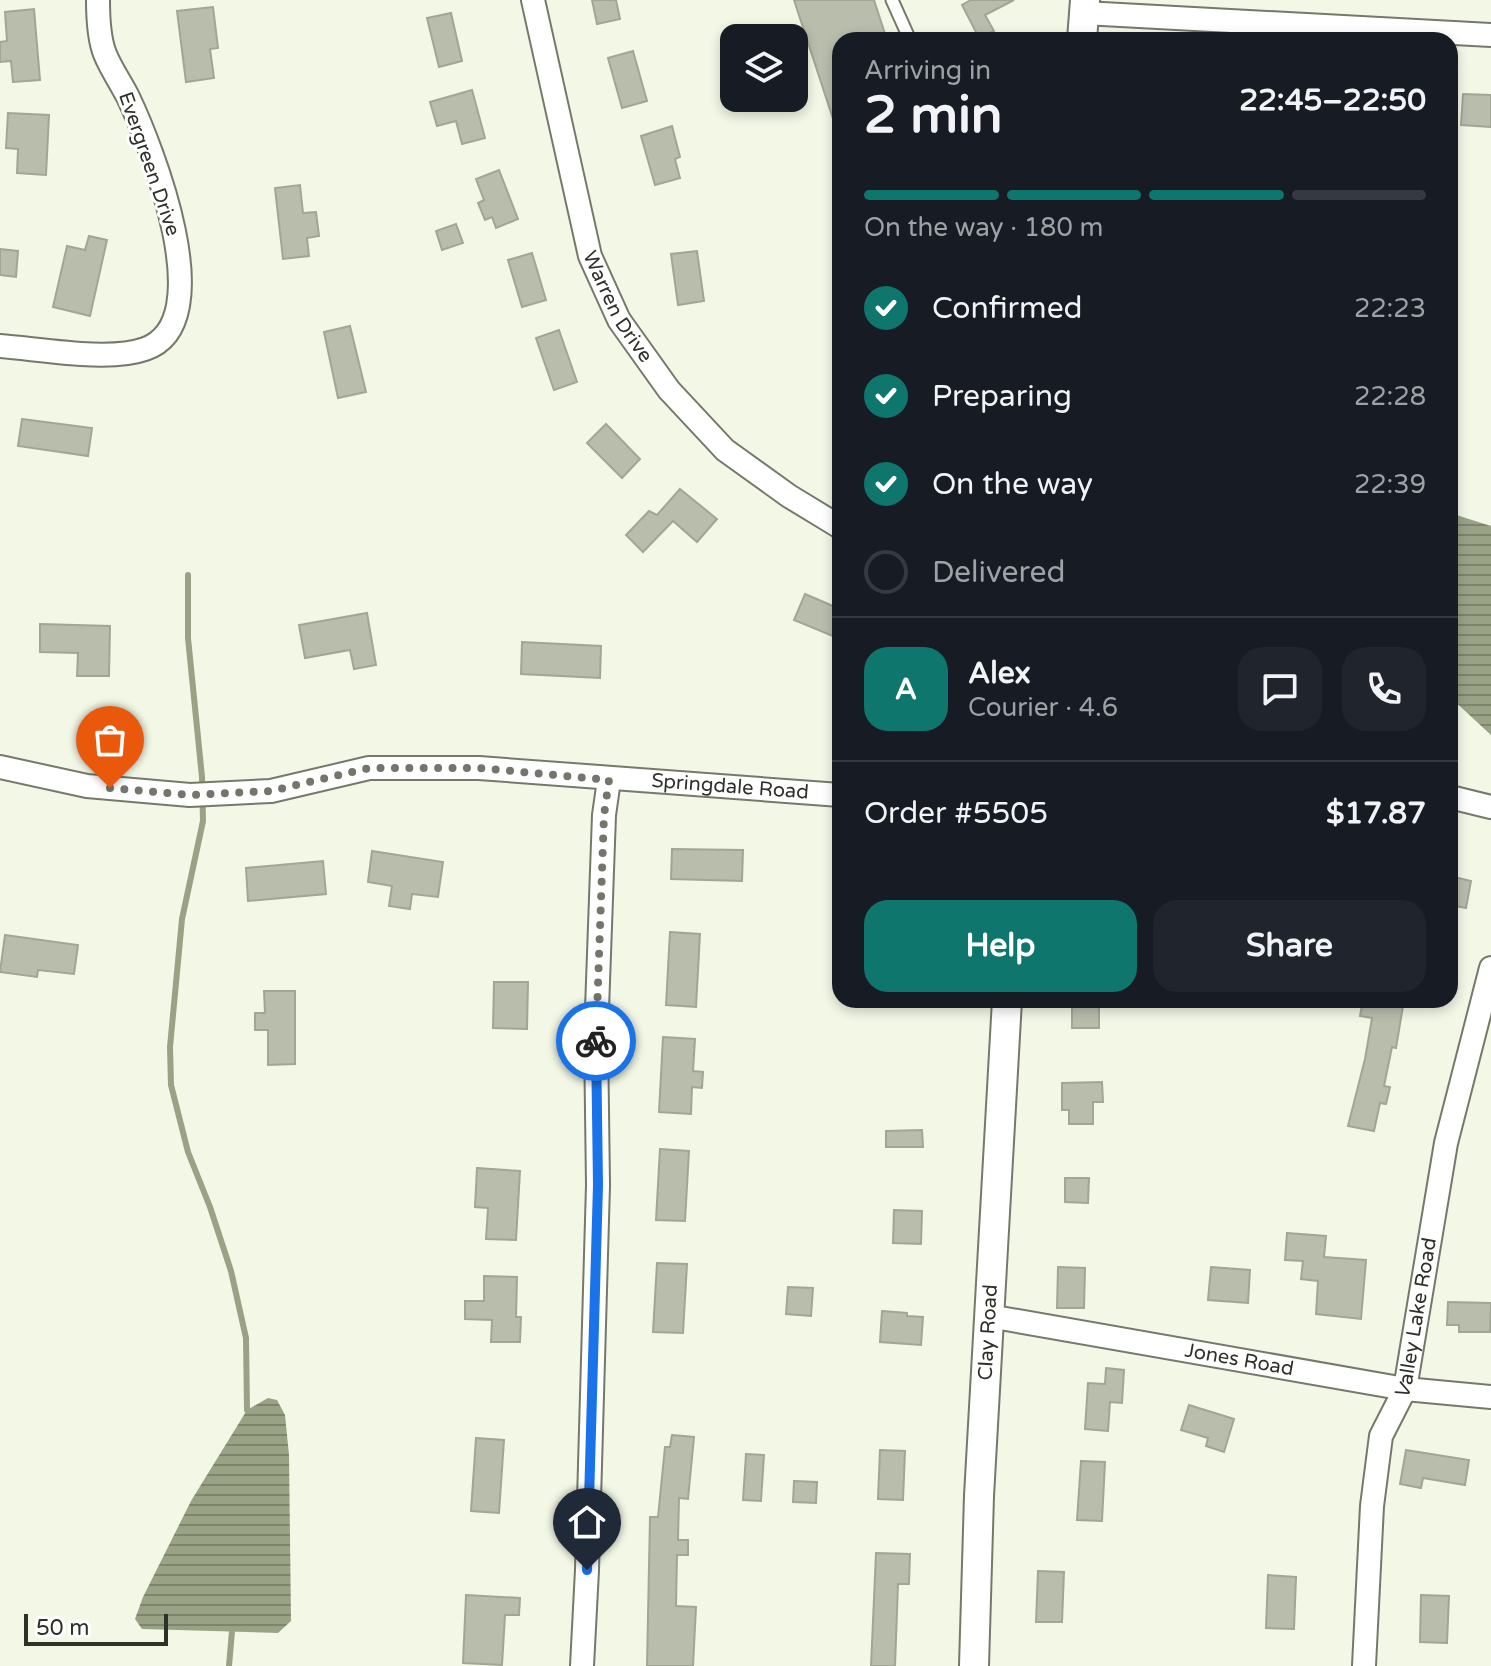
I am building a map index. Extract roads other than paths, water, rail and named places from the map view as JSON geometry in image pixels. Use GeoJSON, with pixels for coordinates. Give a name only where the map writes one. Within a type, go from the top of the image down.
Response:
{"type":"FeatureCollection","features":[{"type":"Feature","properties":{"kind":"street","name":"Evergreen Drive"},"geometry":{"type":"LineString","coordinates":[[0,346],[117,355],[147,349],[169,329],[180,302],[179,254],[169,211],[129,98],[104,53],[98,0]]}},
{"type":"Feature","properties":{"kind":"street","name":"Warren Drive"},"geometry":{"type":"LineString","coordinates":[[533,0],[590,256],[619,320],[669,390],[725,450],[832,522]]}},
{"type":"Feature","properties":{"kind":"street"},"geometry":{"type":"LineString","coordinates":[[1083,18],[1419,32]]}},
{"type":"Feature","properties":{"kind":"street"},"geometry":{"type":"LineString","coordinates":[[1458,34],[1491,35]]}},
{"type":"Feature","properties":{"kind":"street","name":"Springdale Road"},"geometry":{"type":"LineString","coordinates":[[0,767],[87,786],[190,795],[271,791],[369,768],[479,768],[832,794]]}},
{"type":"Feature","properties":{"kind":"street"},"geometry":{"type":"LineString","coordinates":[[582,1666],[598,1185],[596,1037],[604,815],[609,780]]}},
{"type":"Feature","properties":{"kind":"street"},"geometry":{"type":"LineString","coordinates":[[1458,799],[1491,807]]}},
{"type":"Feature","properties":{"kind":"street","name":"Valley Lake Road"},"geometry":{"type":"LineString","coordinates":[[1364,1666],[1372,1506],[1381,1436],[1405,1389],[1446,1143],[1491,968]]}},
{"type":"Feature","properties":{"kind":"street","name":"Clay Road"},"geometry":{"type":"LineString","coordinates":[[974,1666],[979,1496],[1007,1008]]}},
{"type":"Feature","properties":{"kind":"street","name":"Jones Road"},"geometry":{"type":"LineString","coordinates":[[989,1316],[1405,1389],[1491,1397]]}},
{"type":"Feature","properties":{"kind":"lane"},"geometry":{"type":"LineString","coordinates":[[892,0],[906,32]]}},
{"type":"Feature","properties":{"kind":"waterway"},"geometry":{"type":"LineString","coordinates":[[188,575],[188,638],[202,777],[203,821],[182,919],[170,1047],[171,1085],[188,1152],[231,1271],[246,1338],[247,1410]]}},
{"type":"Feature","properties":{"kind":"waterway"},"geometry":{"type":"LineString","coordinates":[[229,1666],[232,1631]]}}]}
